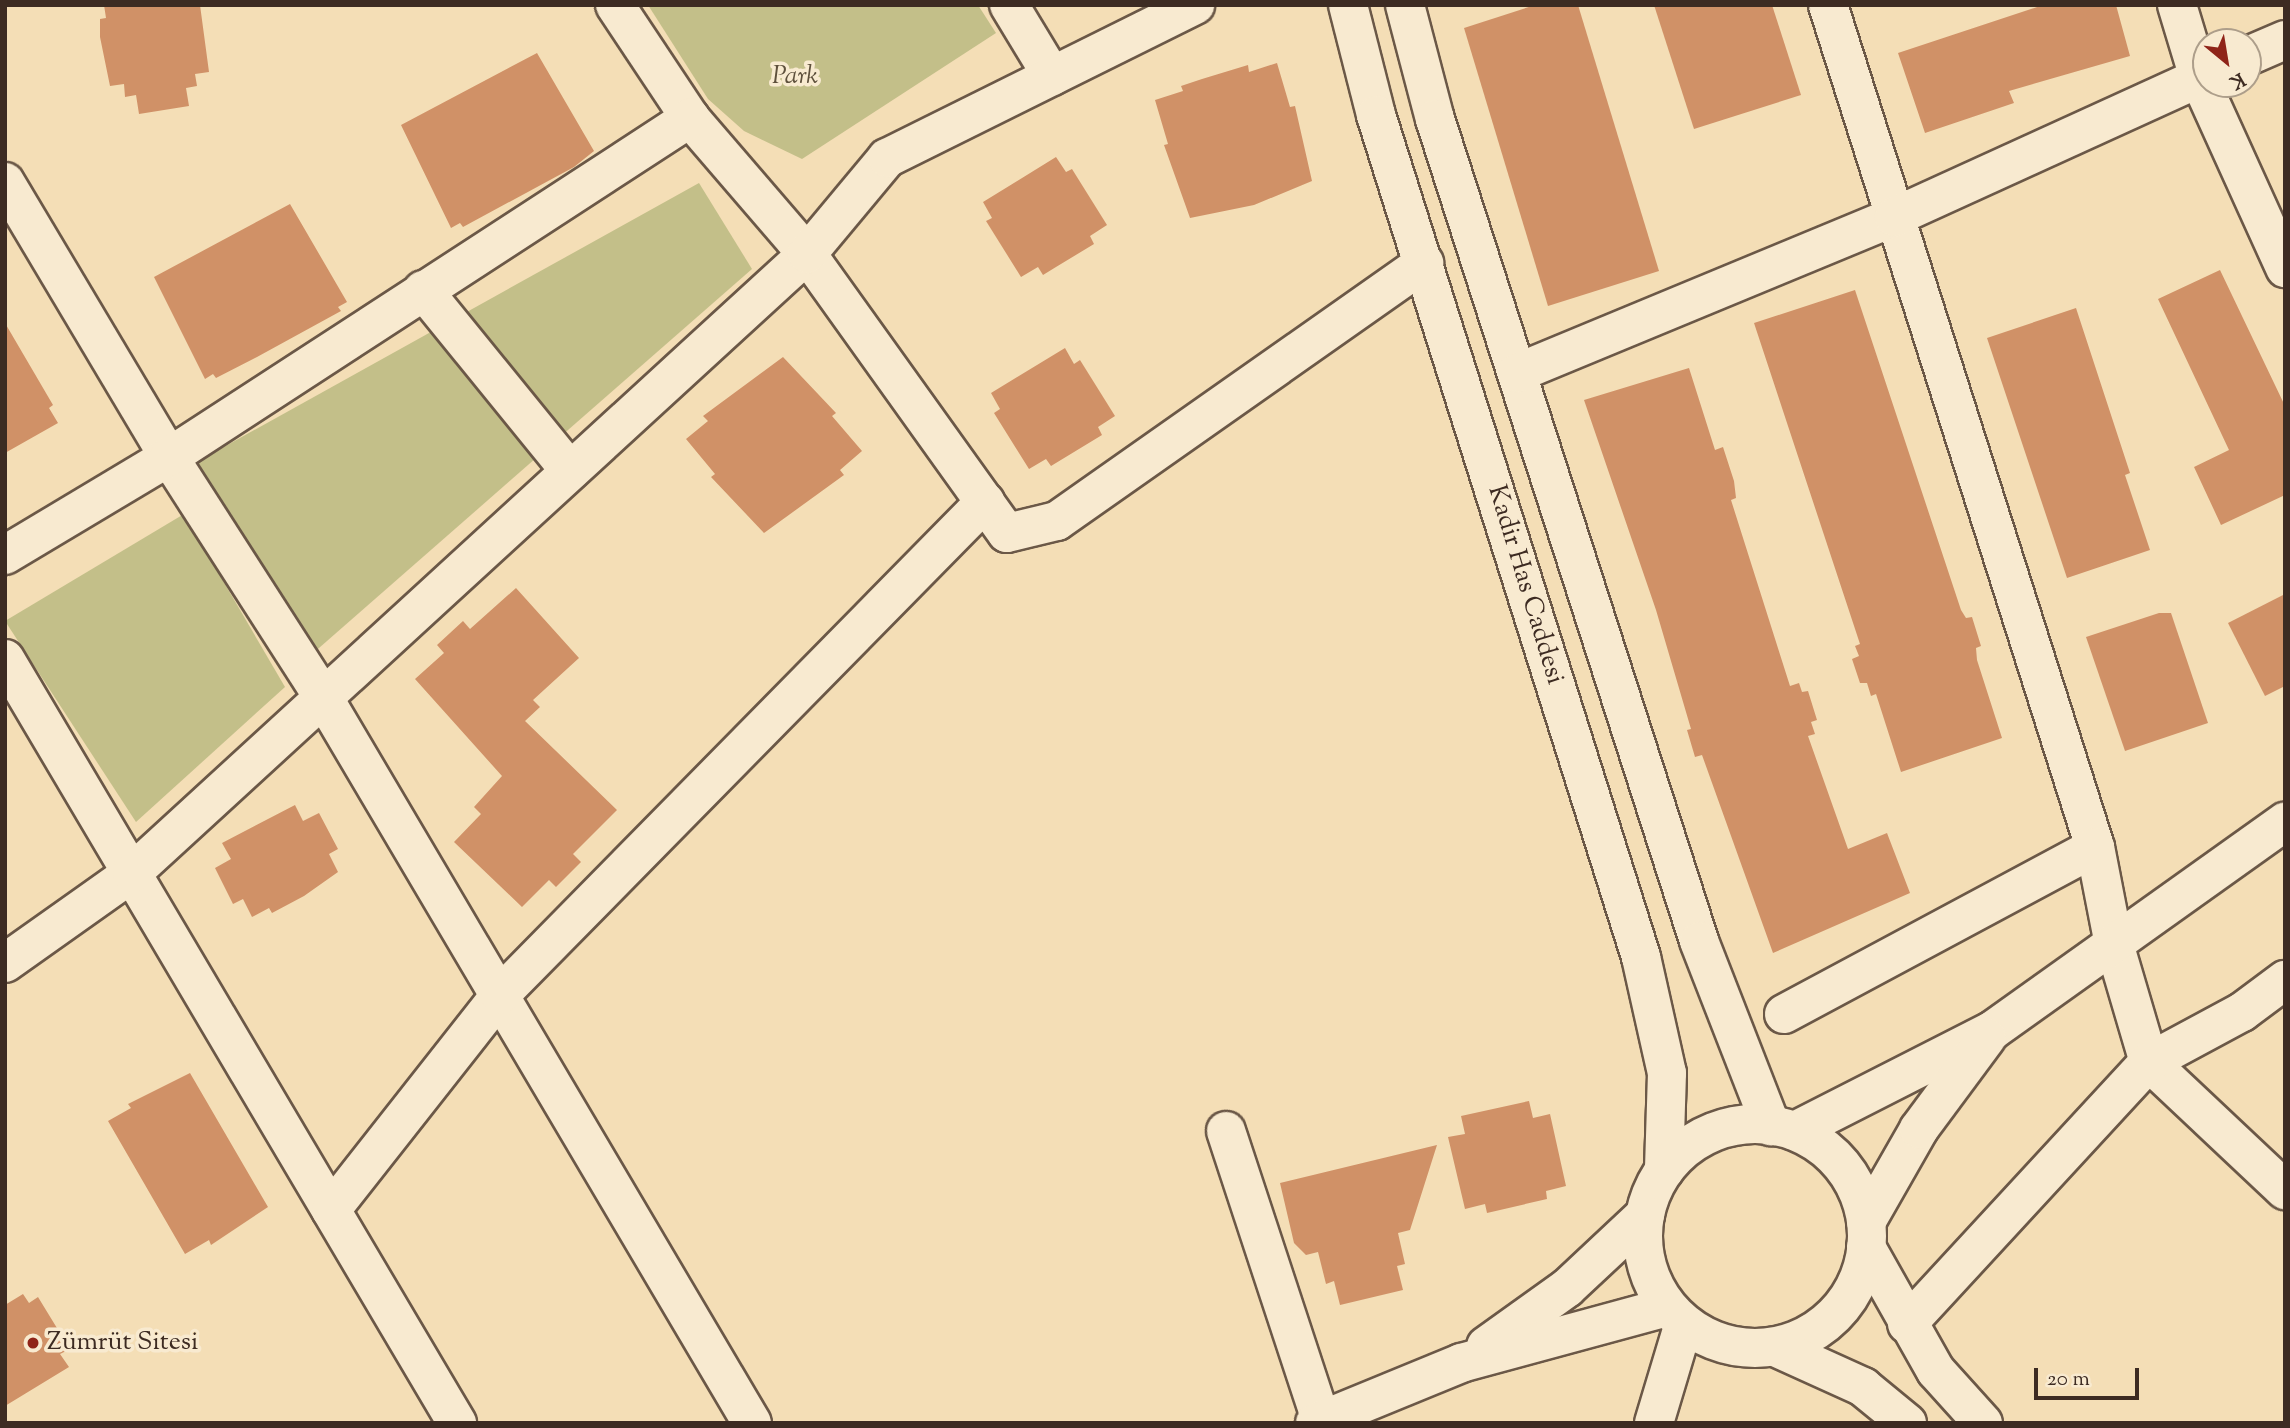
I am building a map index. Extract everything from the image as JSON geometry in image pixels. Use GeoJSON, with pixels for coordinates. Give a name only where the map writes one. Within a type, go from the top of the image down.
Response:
{"type":"FeatureCollection","features":[{"type":"Feature","properties":{"kind":"street"},"geometry":{"type":"LineString","coordinates":[[615,5],[690,118],[807,254],[1007,533],[1057,521],[1424,263]]}},
{"type":"Feature","properties":{"kind":"street"},"geometry":{"type":"LineString","coordinates":[[1009,5],[1052,76]]}},
{"type":"Feature","properties":{"kind":"street"},"geometry":{"type":"LineString","coordinates":[[5,963],[132,873],[807,254],[887,158],[1195,5]]}},
{"type":"Feature","properties":{"kind":"street","name":"Kadir Has Caddesi"},"geometry":{"type":"LineString","coordinates":[[1348,5],[1376,116],[1641,957],[1667,1073],[1664,1171]]}},
{"type":"Feature","properties":{"kind":"street"},"geometry":{"type":"LineString","coordinates":[[1405,5],[1435,119],[1699,941],[1783,1128],[1835,1158],[1855,1188],[1866,1235],[1907,1324],[1936,1371],[1983,1423]]}},
{"type":"Feature","properties":{"kind":"street"},"geometry":{"type":"LineString","coordinates":[[1828,5],[2095,847],[2113,940],[2149,1062],[2285,1189]]}},
{"type":"Feature","properties":{"kind":"street"},"geometry":{"type":"LineString","coordinates":[[2177,5],[2192,47]]}},
{"type":"Feature","properties":{"kind":"street"},"geometry":{"type":"LineString","coordinates":[[2262,50],[2285,40]]}},
{"type":"Feature","properties":{"kind":"street"},"geometry":{"type":"LineString","coordinates":[[1517,373],[1894,217],[2192,82]]}},
{"type":"Feature","properties":{"kind":"street"},"geometry":{"type":"LineString","coordinates":[[2212,98],[2285,268]]}},
{"type":"Feature","properties":{"kind":"street"},"geometry":{"type":"LineString","coordinates":[[5,555],[169,457],[423,289],[690,118]]}},
{"type":"Feature","properties":{"kind":"street"},"geometry":{"type":"LineString","coordinates":[[5,182],[169,457],[323,697],[752,1423]]}},
{"type":"Feature","properties":{"kind":"street"},"geometry":{"type":"LineString","coordinates":[[423,289],[570,471]]}},
{"type":"Feature","properties":{"kind":"street"},"geometry":{"type":"LineString","coordinates":[[331,1210],[500,995],[985,502]]}},
{"type":"Feature","properties":{"kind":"street"},"geometry":{"type":"LineString","coordinates":[[5,659],[457,1423]]}},
{"type":"Feature","properties":{"kind":"street"},"geometry":{"type":"LineString","coordinates":[[1461,1363],[1567,1288],[1645,1215],[1664,1171],[1680,1153],[1723,1129],[1783,1128],[1993,1030],[2113,940],[2285,822]]}},
{"type":"Feature","properties":{"kind":"street"},"geometry":{"type":"LineString","coordinates":[[1784,1014],[2095,847]]}},
{"type":"Feature","properties":{"kind":"street"},"geometry":{"type":"LineString","coordinates":[[1907,1324],[2149,1062],[2242,1012],[2285,980]]}},
{"type":"Feature","properties":{"kind":"street"},"geometry":{"type":"LineString","coordinates":[[1775,1347],[1819,1328],[1837,1312],[1852,1293],[1866,1235],[1919,1129],[1993,1030]]}},
{"type":"Feature","properties":{"kind":"street"},"geometry":{"type":"LineString","coordinates":[[1226,1131],[1318,1421],[1461,1363],[1676,1315]]}},
{"type":"Feature","properties":{"kind":"street"},"geometry":{"type":"LineString","coordinates":[[1645,1215],[1646,1263],[1676,1315],[1727,1345],[1775,1347],[1863,1387],[1907,1423]]}},
{"type":"Feature","properties":{"kind":"street"},"geometry":{"type":"LineString","coordinates":[[1654,1423],[1676,1315]]}},
{"type":"Feature","properties":{"kind":"green space","name":"Park"},"geometry":{"type":"Polygon","coordinates":[[[648,5],[978,5],[996,33],[802,159],[744,131],[708,99],[648,5]]]}},
{"type":"Feature","properties":{"kind":"green space"},"geometry":{"type":"Polygon","coordinates":[[[699,183],[752,269],[311,655],[195,463],[699,183]]]}},
{"type":"Feature","properties":{"kind":"green space"},"geometry":{"type":"Polygon","coordinates":[[[184,514],[285,687],[136,822],[5,621],[184,514]]]}},
{"type":"Feature","properties":{"kind":"building"},"geometry":{"type":"Polygon","coordinates":[[[104,5],[200,5],[209,72],[195,74],[197,86],[186,88],[189,106],[139,114],[136,95],[125,97],[124,84],[110,86],[100,37],[100,19],[106,18],[104,5]]]}},
{"type":"Feature","properties":{"kind":"building"},"geometry":{"type":"Polygon","coordinates":[[[1535,5],[1578,5],[1659,271],[1548,306],[1464,28],[1535,5]]]}},
{"type":"Feature","properties":{"kind":"building"},"geometry":{"type":"Polygon","coordinates":[[[1654,5],[1772,5],[1801,95],[1694,129],[1654,5]]]}},
{"type":"Feature","properties":{"kind":"building"},"geometry":{"type":"Polygon","coordinates":[[[2043,5],[2116,5],[2130,56],[2009,91],[2014,103],[1925,133],[1898,53],[2043,5]]]}},
{"type":"Feature","properties":{"kind":"building"},"geometry":{"type":"Polygon","coordinates":[[[537,53],[594,151],[574,167],[463,227],[460,223],[451,228],[401,125],[537,53]]]}},
{"type":"Feature","properties":{"kind":"building"},"geometry":{"type":"Polygon","coordinates":[[[1277,63],[1290,107],[1295,106],[1312,181],[1254,205],[1190,218],[1164,145],[1168,144],[1155,100],[1183,91],[1181,86],[1248,65],[1249,72],[1277,63]]]}},
{"type":"Feature","properties":{"kind":"building"},"geometry":{"type":"Polygon","coordinates":[[[1056,157],[1066,172],[1072,169],[1107,225],[1090,236],[1094,244],[1043,275],[1038,267],[1021,277],[986,221],[992,218],[983,202],[1056,157]]]}},
{"type":"Feature","properties":{"kind":"building"},"geometry":{"type":"Polygon","coordinates":[[[290,204],[347,302],[338,307],[341,311],[257,357],[216,378],[213,374],[205,379],[154,277],[290,204]]]}},
{"type":"Feature","properties":{"kind":"building"},"geometry":{"type":"Polygon","coordinates":[[[2220,270],[2285,406],[2285,495],[2221,525],[2194,467],[2229,450],[2158,299],[2220,270]]]}},
{"type":"Feature","properties":{"kind":"building"},"geometry":{"type":"Polygon","coordinates":[[[1855,290],[1961,610],[1966,618],[1972,617],[1981,646],[1976,648],[1977,660],[2002,738],[1901,772],[1876,694],[1871,696],[1867,683],[1860,683],[1852,659],[1859,656],[1855,646],[1860,644],[1754,323],[1855,290]]]}},
{"type":"Feature","properties":{"kind":"building"},"geometry":{"type":"Polygon","coordinates":[[[2076,308],[2130,473],[2125,475],[2150,550],[2067,578],[1987,338],[2076,308]]]}},
{"type":"Feature","properties":{"kind":"building"},"geometry":{"type":"Polygon","coordinates":[[[5,323],[53,405],[49,408],[58,423],[5,453],[5,323]]]}},
{"type":"Feature","properties":{"kind":"building"},"geometry":{"type":"Polygon","coordinates":[[[1065,348],[1074,364],[1080,360],[1115,416],[1098,427],[1102,435],[1051,466],[1046,459],[1029,469],[994,413],[1000,409],[991,393],[1065,348]]]}},
{"type":"Feature","properties":{"kind":"building"},"geometry":{"type":"Polygon","coordinates":[[[783,357],[836,413],[832,416],[862,451],[840,470],[844,475],[764,533],[711,477],[715,474],[686,439],[708,421],[703,416],[783,357]]]}},
{"type":"Feature","properties":{"kind":"building"},"geometry":{"type":"Polygon","coordinates":[[[1689,368],[1715,450],[1723,447],[1734,481],[1736,498],[1731,500],[1790,686],[1799,683],[1802,692],[1808,691],[1817,720],[1811,722],[1815,734],[1808,736],[1848,849],[1887,833],[1910,893],[1773,953],[1702,755],[1695,757],[1687,730],[1691,729],[1656,610],[1584,400],[1689,368]]]}},
{"type":"Feature","properties":{"kind":"building"},"geometry":{"type":"Polygon","coordinates":[[[516,588],[579,658],[533,700],[540,707],[525,721],[617,810],[573,854],[581,862],[556,887],[549,880],[522,907],[454,842],[481,814],[474,807],[502,776],[415,679],[444,653],[437,645],[463,621],[470,629],[516,588]]]}},
{"type":"Feature","properties":{"kind":"building"},"geometry":{"type":"Polygon","coordinates":[[[2285,594],[2285,686],[2265,696],[2228,623],[2285,594]]]}},
{"type":"Feature","properties":{"kind":"building"},"geometry":{"type":"Polygon","coordinates":[[[2159,613],[2171,613],[2208,723],[2125,751],[2086,637],[2159,613]]]}},
{"type":"Feature","properties":{"kind":"building"},"geometry":{"type":"Polygon","coordinates":[[[295,805],[303,821],[319,813],[338,849],[329,854],[338,872],[304,896],[272,913],[269,908],[252,917],[243,899],[233,904],[215,868],[231,859],[222,843],[295,805]]]}},
{"type":"Feature","properties":{"kind":"building"},"geometry":{"type":"Polygon","coordinates":[[[190,1073],[268,1207],[211,1245],[209,1240],[185,1254],[108,1121],[131,1108],[128,1104],[190,1073]]]}},
{"type":"Feature","properties":{"kind":"building"},"geometry":{"type":"Polygon","coordinates":[[[1529,1101],[1533,1118],[1550,1114],[1566,1186],[1546,1191],[1547,1199],[1487,1213],[1485,1204],[1465,1209],[1448,1137],[1465,1134],[1461,1116],[1529,1101]]]}},
{"type":"Feature","properties":{"kind":"building"},"geometry":{"type":"Polygon","coordinates":[[[1437,1145],[1410,1230],[1398,1233],[1405,1264],[1397,1266],[1403,1290],[1340,1305],[1334,1281],[1326,1284],[1318,1252],[1306,1255],[1294,1243],[1280,1183],[1437,1145]]]}},
{"type":"Feature","properties":{"kind":"building","name":"Zümrüt Sitesi"},"geometry":{"type":"Polygon","coordinates":[[[23,1294],[29,1303],[38,1297],[60,1333],[56,1335],[66,1351],[60,1354],[69,1367],[5,1406],[5,1305],[23,1294]]]}},
{"type":"Feature","properties":{"kind":"place","name":"Zümrüt Sitesi"},"geometry":{"type":"Point","coordinates":[33,1343]}}]}
